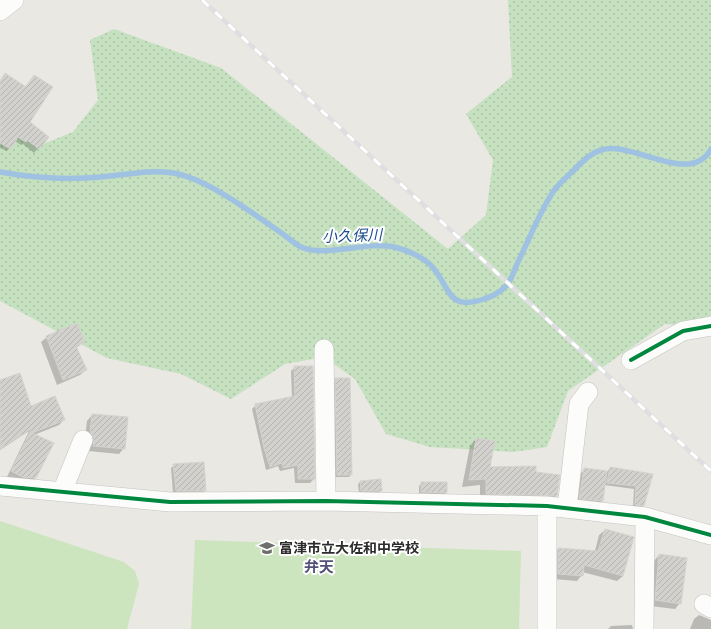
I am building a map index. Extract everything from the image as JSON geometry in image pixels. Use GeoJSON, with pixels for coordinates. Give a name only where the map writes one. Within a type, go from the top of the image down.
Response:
{"type":"FeatureCollection","features":[{"type":"Feature","properties":{"kind":"street"},"geometry":{"type":"LineString","coordinates":[[0,11],[14,0]]}},
{"type":"Feature","properties":{"kind":"street"},"geometry":{"type":"LineString","coordinates":[[631,360],[683,331],[711,326]]}},
{"type":"Feature","properties":{"kind":"street"},"geometry":{"type":"LineString","coordinates":[[324,349],[326,501]]}},
{"type":"Feature","properties":{"kind":"street"},"geometry":{"type":"LineString","coordinates":[[567,508],[579,404],[588,392]]}},
{"type":"Feature","properties":{"kind":"street"},"geometry":{"type":"LineString","coordinates":[[62,492],[83,440]]}},
{"type":"Feature","properties":{"kind":"street"},"geometry":{"type":"LineString","coordinates":[[0,486],[170,502],[326,501],[547,506],[645,517],[711,535]]}},
{"type":"Feature","properties":{"kind":"street"},"geometry":{"type":"LineString","coordinates":[[547,506],[547,629]]}},
{"type":"Feature","properties":{"kind":"street"},"geometry":{"type":"LineString","coordinates":[[644,629],[645,517]]}},
{"type":"Feature","properties":{"kind":"green space"},"geometry":{"type":"Polygon","coordinates":[[[508,0],[711,0],[711,327],[665,324],[568,391],[547,447],[513,452],[430,447],[386,434],[355,379],[324,357],[285,364],[231,399],[181,374],[107,358],[0,301],[0,119],[43,144],[73,132],[98,100],[90,40],[114,29],[221,68],[448,249],[486,215],[493,160],[466,114],[512,77],[508,0]]]}},
{"type":"Feature","properties":{"kind":"green space"},"geometry":{"type":"Polygon","coordinates":[[[0,521],[124,562],[135,571],[139,584],[127,629],[0,629],[0,521]]]}},
{"type":"Feature","properties":{"kind":"green space"},"geometry":{"type":"Polygon","coordinates":[[[195,540],[521,551],[519,629],[191,629],[195,540]]]}},
{"type":"Feature","properties":{"kind":"building"},"geometry":{"type":"Polygon","coordinates":[[[5,73],[26,87],[34,75],[53,87],[30,122],[49,137],[39,149],[27,140],[26,142],[18,137],[11,149],[0,143],[0,81],[5,73]]]}},
{"type":"Feature","properties":{"kind":"building"},"geometry":{"type":"Polygon","coordinates":[[[77,323],[85,342],[76,346],[87,370],[63,380],[46,336],[77,323]]]}},
{"type":"Feature","properties":{"kind":"building"},"geometry":{"type":"Polygon","coordinates":[[[294,366],[313,366],[315,479],[298,479],[298,465],[283,468],[282,463],[270,467],[264,448],[255,404],[295,396],[294,366]]]}},
{"type":"Feature","properties":{"kind":"building"},"geometry":{"type":"Polygon","coordinates":[[[20,373],[31,406],[55,396],[65,420],[32,433],[54,443],[36,478],[23,477],[11,471],[32,428],[0,449],[0,380],[20,373]]]}},
{"type":"Feature","properties":{"kind":"building"},"geometry":{"type":"Polygon","coordinates":[[[335,378],[350,378],[352,475],[337,475],[335,378]]]}},
{"type":"Feature","properties":{"kind":"building"},"geometry":{"type":"Polygon","coordinates":[[[92,414],[128,417],[125,449],[93,446],[94,438],[90,432],[92,414]]]}},
{"type":"Feature","properties":{"kind":"building"},"geometry":{"type":"Polygon","coordinates":[[[476,438],[495,441],[490,467],[536,466],[536,472],[560,475],[557,496],[486,494],[486,479],[469,480],[476,438]]]}},
{"type":"Feature","properties":{"kind":"building"},"geometry":{"type":"Polygon","coordinates":[[[204,462],[206,491],[176,491],[173,464],[204,462]]]}},
{"type":"Feature","properties":{"kind":"building"},"geometry":{"type":"Polygon","coordinates":[[[610,467],[653,474],[644,506],[635,505],[636,486],[607,483],[610,467]]]}},
{"type":"Feature","properties":{"kind":"building"},"geometry":{"type":"Polygon","coordinates":[[[584,468],[607,471],[603,501],[579,499],[584,468]]]}},
{"type":"Feature","properties":{"kind":"building"},"geometry":{"type":"Polygon","coordinates":[[[381,479],[382,491],[361,491],[360,481],[381,479]]]}},
{"type":"Feature","properties":{"kind":"building"},"geometry":{"type":"Polygon","coordinates":[[[421,482],[447,482],[447,493],[421,492],[421,482]]]}},
{"type":"Feature","properties":{"kind":"building"},"geometry":{"type":"Polygon","coordinates":[[[605,529],[634,537],[623,576],[584,565],[583,576],[558,574],[558,548],[598,551],[605,529]]]}},
{"type":"Feature","properties":{"kind":"building"},"geometry":{"type":"Polygon","coordinates":[[[659,554],[687,558],[681,604],[655,600],[659,554]]]}},
{"type":"Feature","properties":{"kind":"waterway","name":"小久保川"},"geometry":{"type":"LineString","coordinates":[[0,172],[25,176],[63,178],[89,178],[155,172],[173,173],[186,176],[228,197],[301,247],[322,251],[383,246],[394,247],[410,252],[431,265],[452,296],[463,302],[472,302],[493,296],[508,284],[553,192],[582,162],[597,151],[614,149],[629,151],[660,160],[689,164],[702,160],[711,149]]}},
{"type":"Feature","properties":{"kind":"railway"},"geometry":{"type":"LineString","coordinates":[[202,0],[711,471]]}},
{"type":"Feature","properties":{"kind":"cycle path"},"geometry":{"type":"LineString","coordinates":[[631,360],[683,331],[711,326]]}},
{"type":"Feature","properties":{"kind":"cycle path"},"geometry":{"type":"LineString","coordinates":[[0,486],[170,502],[326,501],[547,506],[645,517],[711,535]]}},
{"type":"Feature","properties":{"kind":"place","name":"富津市立大佐和中学校"},"geometry":{"type":"Point","coordinates":[267,548]}},
{"type":"Feature","properties":{"kind":"district","name":"弁天"},"geometry":{"type":"Point","coordinates":[319,567]}}]}
